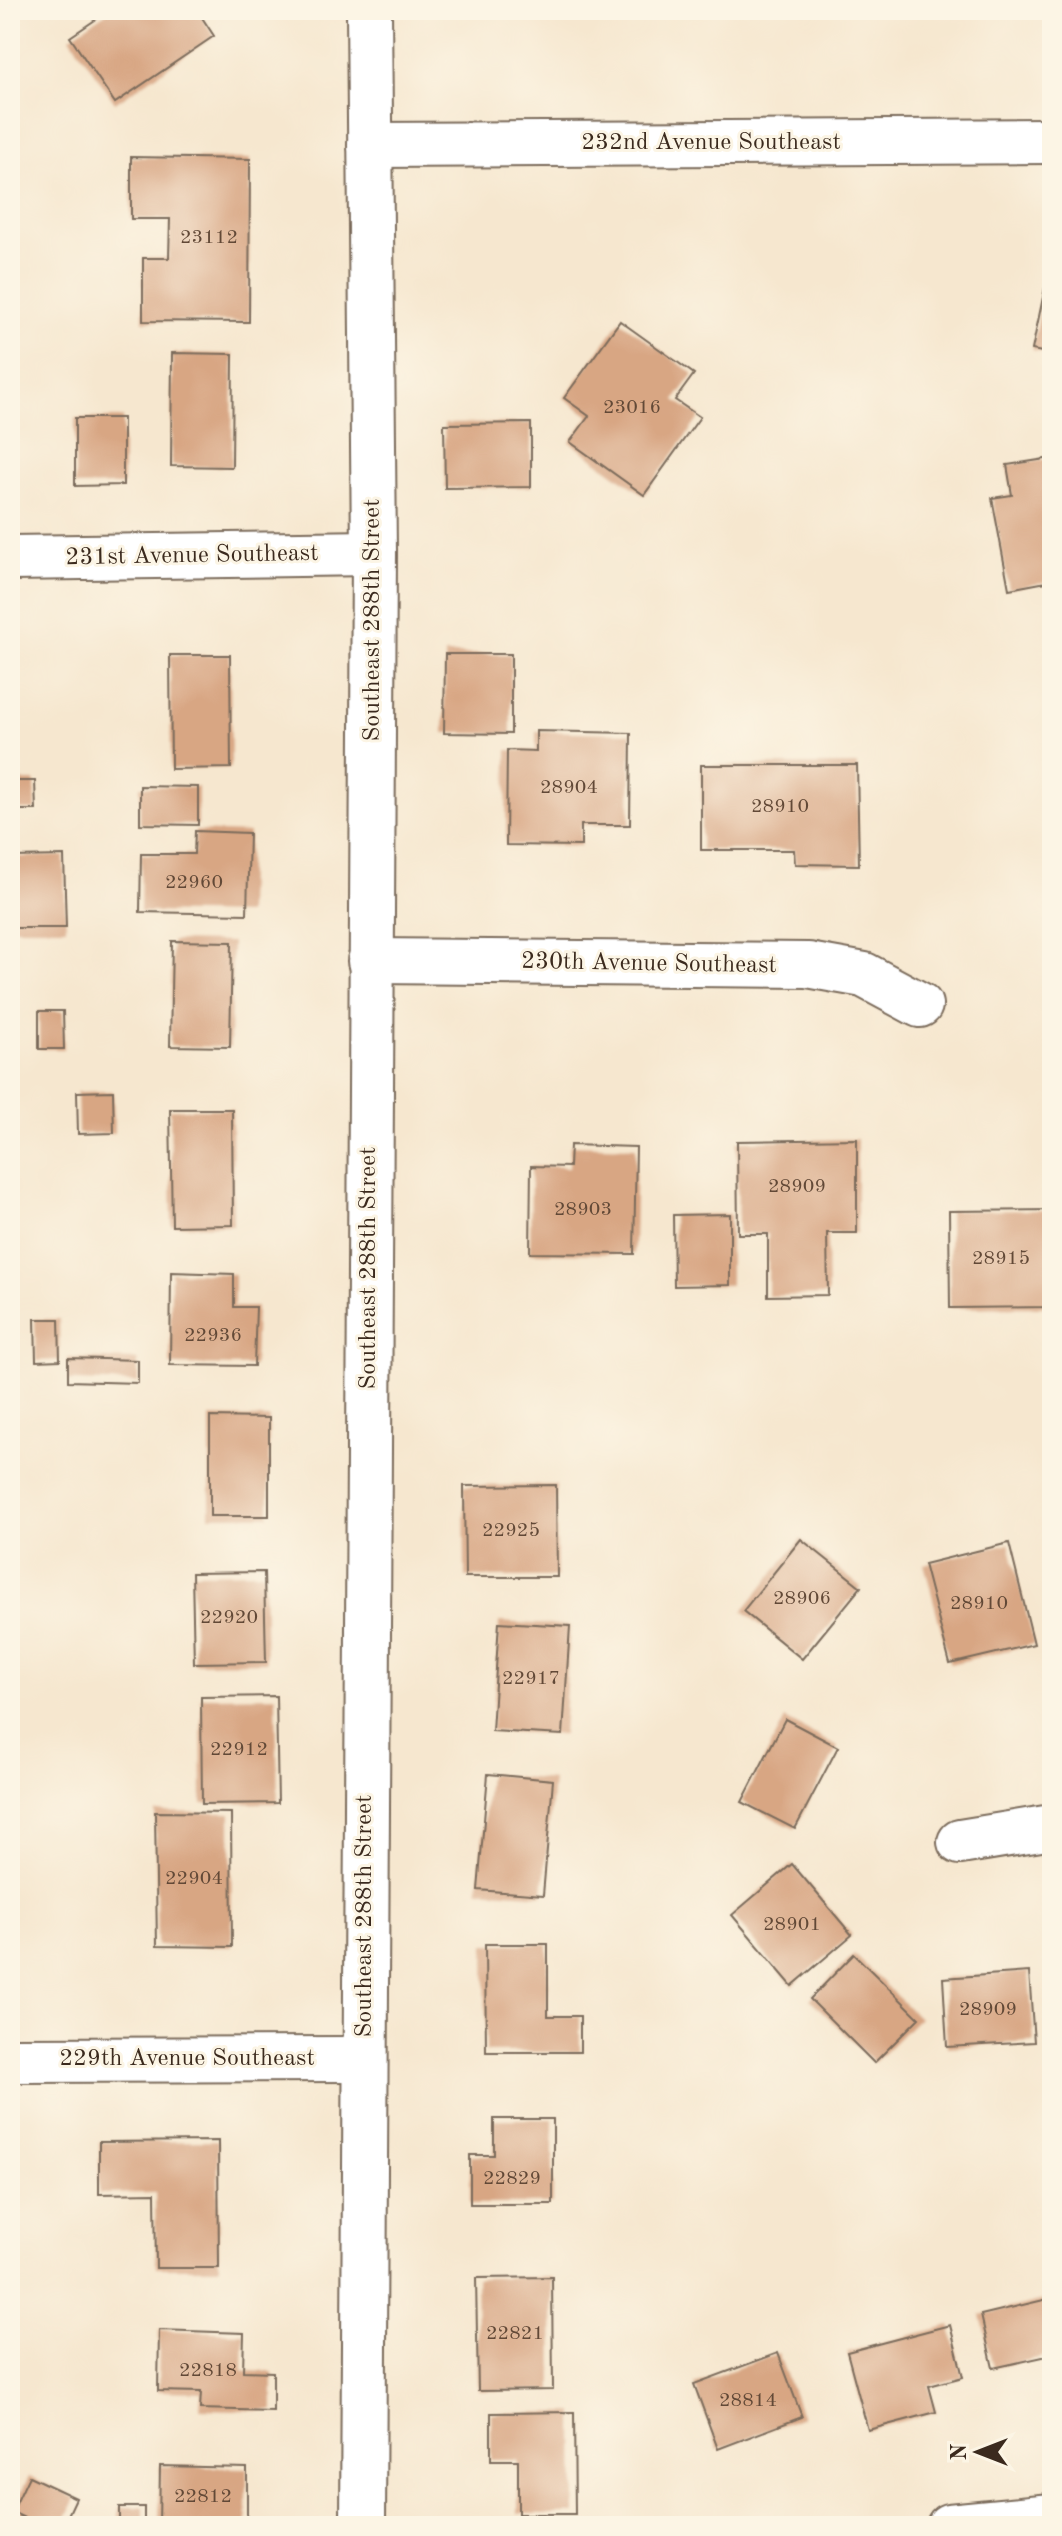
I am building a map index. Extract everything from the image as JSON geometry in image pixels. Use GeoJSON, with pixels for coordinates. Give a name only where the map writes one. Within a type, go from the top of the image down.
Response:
{"type":"FeatureCollection","features":[{"type":"Feature","properties":{"kind":"street","name":"Southeast 288th Street"},"geometry":{"type":"LineString","coordinates":[[363,2526],[374,553],[369,10]]}},
{"type":"Feature","properties":{"kind":"street","name":"232nd Avenue Southeast"},"geometry":{"type":"LineString","coordinates":[[370,145],[1052,141]]}},
{"type":"Feature","properties":{"kind":"street","name":"231st Avenue Southeast"},"geometry":{"type":"LineString","coordinates":[[10,558],[374,553]]}},
{"type":"Feature","properties":{"kind":"street","name":"230th Avenue Southeast"},"geometry":{"type":"LineString","coordinates":[[370,961],[808,965],[864,975],[920,1005]]}},
{"type":"Feature","properties":{"kind":"street"},"geometry":{"type":"LineString","coordinates":[[960,1842],[1052,1827]]}},
{"type":"Feature","properties":{"kind":"street","name":"229th Avenue Southeast"},"geometry":{"type":"LineString","coordinates":[[10,2060],[365,2059]]}},
{"type":"Feature","properties":{"kind":"street"},"geometry":{"type":"LineString","coordinates":[[949,2526],[1052,2516]]}},
{"type":"Feature","properties":{"kind":"building"},"geometry":{"type":"Polygon","coordinates":[[[110,10],[197,10],[214,36],[115,103],[70,37],[110,10]]]}},
{"type":"Feature","properties":{"kind":"building"},"geometry":{"type":"Polygon","coordinates":[[[131,157],[250,159],[249,322],[143,321],[143,258],[169,258],[170,219],[131,219],[131,157]]]}},
{"type":"Feature","properties":{"kind":"building"},"geometry":{"type":"Polygon","coordinates":[[[1052,259],[1052,354],[1032,350],[1052,259]]]}},
{"type":"Feature","properties":{"kind":"building"},"geometry":{"type":"Polygon","coordinates":[[[620,321],[694,374],[675,400],[700,417],[644,495],[570,442],[589,416],[564,398],[620,321]]]}},
{"type":"Feature","properties":{"kind":"building"},"geometry":{"type":"Polygon","coordinates":[[[172,353],[233,354],[232,467],[171,466],[172,353]]]}},
{"type":"Feature","properties":{"kind":"building"},"geometry":{"type":"Polygon","coordinates":[[[75,418],[123,418],[123,485],[75,486],[75,418]]]}},
{"type":"Feature","properties":{"kind":"building"},"geometry":{"type":"Polygon","coordinates":[[[531,423],[531,487],[445,488],[444,424],[531,423]]]}},
{"type":"Feature","properties":{"kind":"building"},"geometry":{"type":"Polygon","coordinates":[[[1052,458],[1052,581],[1009,589],[992,498],[1012,495],[1007,465],[1052,458]]]}},
{"type":"Feature","properties":{"kind":"building"},"geometry":{"type":"Polygon","coordinates":[[[445,654],[511,654],[511,734],[444,733],[445,654]]]}},
{"type":"Feature","properties":{"kind":"building"},"geometry":{"type":"Polygon","coordinates":[[[170,655],[230,655],[231,768],[171,769],[170,655]]]}},
{"type":"Feature","properties":{"kind":"building"},"geometry":{"type":"Polygon","coordinates":[[[536,731],[631,733],[630,825],[581,825],[581,846],[506,845],[507,750],[536,751],[536,731]]]}},
{"type":"Feature","properties":{"kind":"building"},"geometry":{"type":"Polygon","coordinates":[[[701,765],[857,765],[859,865],[795,864],[794,850],[701,850],[701,765]]]}},
{"type":"Feature","properties":{"kind":"building"},"geometry":{"type":"Polygon","coordinates":[[[10,781],[35,781],[36,810],[10,810],[10,781]]]}},
{"type":"Feature","properties":{"kind":"building"},"geometry":{"type":"Polygon","coordinates":[[[140,786],[198,787],[198,825],[140,824],[140,786]]]}},
{"type":"Feature","properties":{"kind":"building"},"geometry":{"type":"Polygon","coordinates":[[[195,831],[249,833],[247,914],[140,912],[141,854],[194,854],[195,831]]]}},
{"type":"Feature","properties":{"kind":"building"},"geometry":{"type":"Polygon","coordinates":[[[64,856],[66,928],[13,928],[11,857],[64,856]]]}},
{"type":"Feature","properties":{"kind":"building"},"geometry":{"type":"Polygon","coordinates":[[[172,941],[232,942],[230,1047],[170,1046],[172,941]]]}},
{"type":"Feature","properties":{"kind":"building"},"geometry":{"type":"Polygon","coordinates":[[[39,1011],[63,1011],[64,1049],[39,1049],[39,1011]]]}},
{"type":"Feature","properties":{"kind":"building"},"geometry":{"type":"Polygon","coordinates":[[[113,1091],[114,1133],[78,1134],[77,1092],[113,1091]]]}},
{"type":"Feature","properties":{"kind":"building"},"geometry":{"type":"Polygon","coordinates":[[[170,1109],[232,1109],[233,1225],[172,1226],[170,1109]]]}},
{"type":"Feature","properties":{"kind":"building"},"geometry":{"type":"Polygon","coordinates":[[[857,1139],[857,1233],[827,1233],[828,1295],[768,1296],[768,1234],[738,1234],[737,1141],[857,1139]]]}},
{"type":"Feature","properties":{"kind":"building"},"geometry":{"type":"Polygon","coordinates":[[[570,1145],[636,1147],[634,1254],[530,1253],[531,1166],[569,1167],[570,1145]]]}},
{"type":"Feature","properties":{"kind":"building"},"geometry":{"type":"Polygon","coordinates":[[[1052,1210],[1052,1307],[950,1308],[949,1211],[1052,1210]]]}},
{"type":"Feature","properties":{"kind":"building"},"geometry":{"type":"Polygon","coordinates":[[[730,1214],[730,1285],[674,1286],[673,1215],[730,1214]]]}},
{"type":"Feature","properties":{"kind":"building"},"geometry":{"type":"Polygon","coordinates":[[[171,1272],[234,1274],[234,1307],[256,1307],[254,1366],[170,1365],[171,1272]]]}},
{"type":"Feature","properties":{"kind":"building"},"geometry":{"type":"Polygon","coordinates":[[[35,1319],[59,1319],[60,1360],[36,1361],[35,1319]]]}},
{"type":"Feature","properties":{"kind":"building"},"geometry":{"type":"Polygon","coordinates":[[[68,1358],[138,1360],[138,1383],[68,1381],[68,1358]]]}},
{"type":"Feature","properties":{"kind":"building"},"geometry":{"type":"Polygon","coordinates":[[[210,1417],[269,1418],[269,1516],[210,1516],[210,1417]]]}},
{"type":"Feature","properties":{"kind":"building"},"geometry":{"type":"Polygon","coordinates":[[[556,1485],[557,1577],[465,1577],[464,1486],[556,1485]]]}},
{"type":"Feature","properties":{"kind":"building"},"geometry":{"type":"Polygon","coordinates":[[[801,1539],[861,1587],[802,1659],[743,1611],[801,1539]]]}},
{"type":"Feature","properties":{"kind":"building"},"geometry":{"type":"Polygon","coordinates":[[[1009,1543],[1034,1644],[950,1664],[924,1564],[1009,1543]]]}},
{"type":"Feature","properties":{"kind":"building"},"geometry":{"type":"Polygon","coordinates":[[[264,1572],[266,1662],[194,1663],[192,1573],[264,1572]]]}},
{"type":"Feature","properties":{"kind":"building"},"geometry":{"type":"Polygon","coordinates":[[[499,1622],[570,1626],[563,1735],[492,1731],[499,1622]]]}},
{"type":"Feature","properties":{"kind":"building"},"geometry":{"type":"Polygon","coordinates":[[[276,1696],[278,1803],[202,1804],[201,1697],[276,1696]]]}},
{"type":"Feature","properties":{"kind":"building"},"geometry":{"type":"Polygon","coordinates":[[[785,1719],[838,1747],[795,1829],[742,1802],[785,1719]]]}},
{"type":"Feature","properties":{"kind":"building"},"geometry":{"type":"Polygon","coordinates":[[[488,1774],[553,1780],[543,1895],[478,1890],[488,1774]]]}},
{"type":"Feature","properties":{"kind":"building"},"geometry":{"type":"Polygon","coordinates":[[[155,1812],[231,1813],[232,1947],[157,1946],[155,1812]]]}},
{"type":"Feature","properties":{"kind":"building"},"geometry":{"type":"Polygon","coordinates":[[[792,1864],[852,1935],[792,1986],[732,1915],[792,1864]]]}},
{"type":"Feature","properties":{"kind":"building"},"geometry":{"type":"Polygon","coordinates":[[[485,1944],[548,1944],[548,2016],[580,2016],[580,2052],[486,2052],[485,1944]]]}},
{"type":"Feature","properties":{"kind":"building"},"geometry":{"type":"Polygon","coordinates":[[[854,1954],[919,2018],[874,2063],[810,1999],[854,1954]]]}},
{"type":"Feature","properties":{"kind":"building"},"geometry":{"type":"Polygon","coordinates":[[[1029,1972],[1034,2042],[947,2047],[943,1978],[1029,1972]]]}},
{"type":"Feature","properties":{"kind":"building"},"geometry":{"type":"Polygon","coordinates":[[[494,2119],[553,2119],[553,2204],[470,2204],[470,2155],[494,2155],[494,2119]]]}},
{"type":"Feature","properties":{"kind":"building"},"geometry":{"type":"Polygon","coordinates":[[[218,2141],[219,2268],[156,2268],[155,2193],[99,2194],[99,2142],[218,2141]]]}},
{"type":"Feature","properties":{"kind":"building"},"geometry":{"type":"Polygon","coordinates":[[[552,2277],[553,2390],[478,2391],[476,2278],[552,2277]]]}},
{"type":"Feature","properties":{"kind":"building"},"geometry":{"type":"Polygon","coordinates":[[[1052,2298],[1052,2355],[993,2368],[981,2315],[1052,2298]]]}},
{"type":"Feature","properties":{"kind":"building"},"geometry":{"type":"Polygon","coordinates":[[[950,2325],[963,2377],[929,2386],[936,2412],[868,2430],[847,2352],[950,2325]]]}},
{"type":"Feature","properties":{"kind":"building"},"geometry":{"type":"Polygon","coordinates":[[[159,2330],[244,2333],[243,2371],[273,2372],[273,2411],[200,2409],[201,2392],[158,2391],[159,2330]]]}},
{"type":"Feature","properties":{"kind":"building"},"geometry":{"type":"Polygon","coordinates":[[[778,2353],[802,2417],[718,2449],[694,2384],[778,2353]]]}},
{"type":"Feature","properties":{"kind":"building"},"geometry":{"type":"Polygon","coordinates":[[[574,2412],[575,2514],[518,2514],[518,2460],[491,2460],[491,2413],[574,2412]]]}},
{"type":"Feature","properties":{"kind":"building"},"geometry":{"type":"Polygon","coordinates":[[[160,2466],[247,2468],[247,2526],[159,2526],[160,2466]]]}},
{"type":"Feature","properties":{"kind":"building"},"geometry":{"type":"Polygon","coordinates":[[[29,2476],[76,2498],[63,2526],[41,2526],[12,2512],[29,2476]]]}},
{"type":"Feature","properties":{"kind":"building"},"geometry":{"type":"Polygon","coordinates":[[[119,2507],[144,2507],[144,2526],[119,2526],[119,2507]]]}}]}
